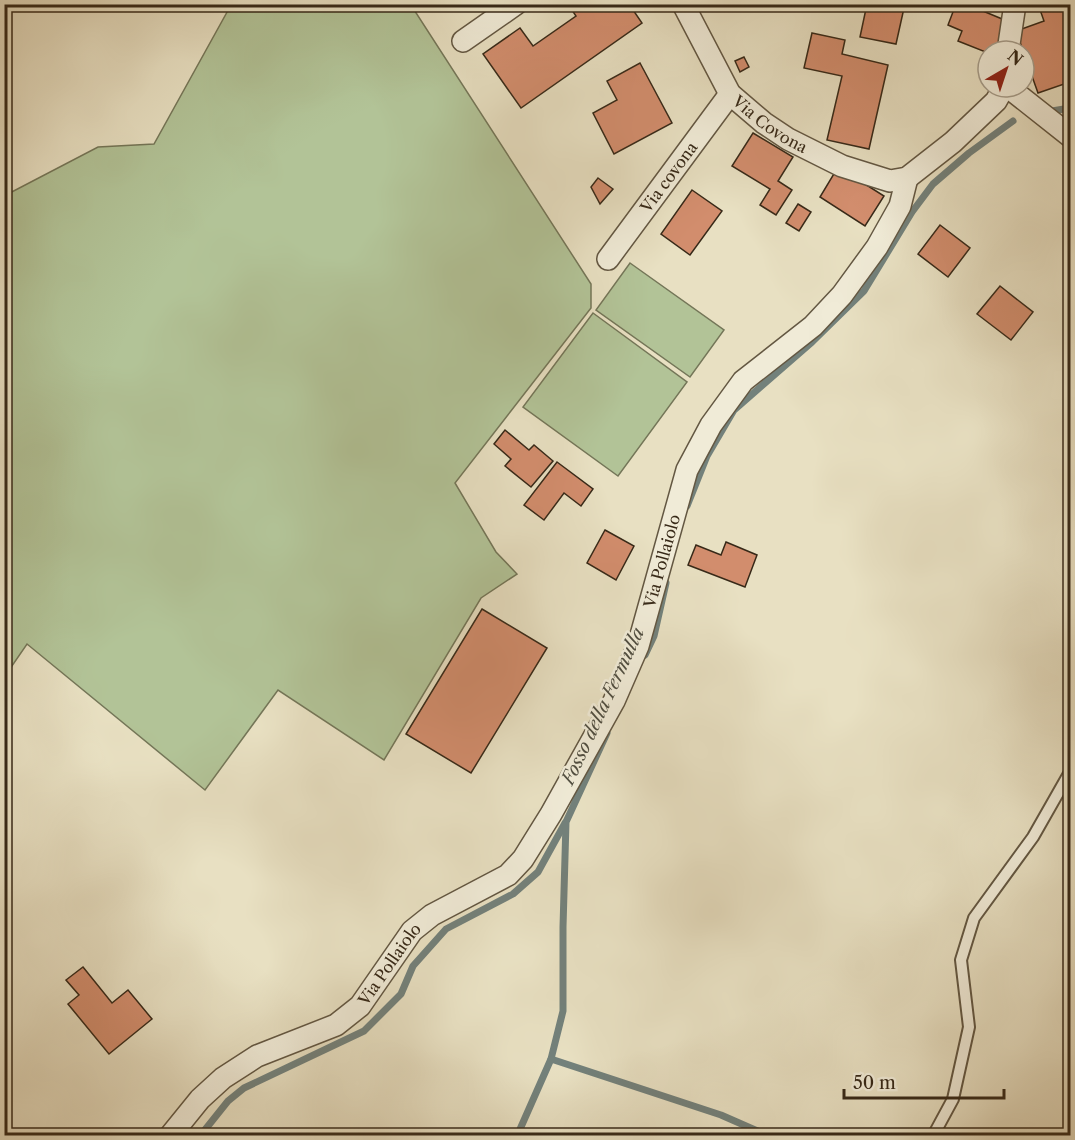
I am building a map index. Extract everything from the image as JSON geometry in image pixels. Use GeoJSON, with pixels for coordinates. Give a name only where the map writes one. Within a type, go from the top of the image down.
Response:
{"type":"FeatureCollection","features":[{"type":"Feature","properties":{"kind":"street"},"geometry":{"type":"LineString","coordinates":[[464,41],[516,4]]}},
{"type":"Feature","properties":{"kind":"street","name":"Via Covona"},"geometry":{"type":"LineString","coordinates":[[683,4],[730,94],[764,123],[788,139],[842,166],[890,181],[907,178]]}},
{"type":"Feature","properties":{"kind":"street"},"geometry":{"type":"LineString","coordinates":[[1010,39],[1015,4]]}},
{"type":"Feature","properties":{"kind":"street","name":"Via covona"},"geometry":{"type":"LineString","coordinates":[[608,259],[730,94]]}},
{"type":"Feature","properties":{"kind":"street"},"geometry":{"type":"LineString","coordinates":[[907,178],[953,142],[997,99]]}},
{"type":"Feature","properties":{"kind":"street"},"geometry":{"type":"LineString","coordinates":[[1022,99],[1071,136]]}},
{"type":"Feature","properties":{"kind":"street","name":"Via Pollaiolo"},"geometry":{"type":"LineString","coordinates":[[170,1136],[200,1099],[223,1078],[257,1056],[336,1025],[360,1006],[412,931],[432,915],[508,875],[523,859],[604,720],[638,646],[687,470],[711,425],[743,381],[813,326],[842,295],[877,247],[900,206],[907,178]]}},
{"type":"Feature","properties":{"kind":"lane"},"geometry":{"type":"LineString","coordinates":[[933,1136],[952,1099],[969,1027],[961,960],[974,918],[1033,837],[1071,772]]}},
{"type":"Feature","properties":{"kind":"green space"},"geometry":{"type":"Polygon","coordinates":[[[231,5],[411,5],[591,284],[591,308],[455,483],[496,552],[517,574],[481,598],[384,760],[278,690],[205,790],[27,644],[5,676],[4,196],[98,147],[154,144],[231,5]]]}},
{"type":"Feature","properties":{"kind":"green space"},"geometry":{"type":"Polygon","coordinates":[[[630,263],[724,330],[690,377],[596,310],[630,263]]]}},
{"type":"Feature","properties":{"kind":"green space"},"geometry":{"type":"Polygon","coordinates":[[[593,313],[687,382],[618,476],[523,407],[593,313]]]}},
{"type":"Feature","properties":{"kind":"building"},"geometry":{"type":"Polygon","coordinates":[[[568,4],[629,4],[642,23],[521,108],[483,54],[520,28],[533,46],[576,16],[568,4]]]}},
{"type":"Feature","properties":{"kind":"building"},"geometry":{"type":"Polygon","coordinates":[[[867,4],[914,4],[913,10],[904,8],[896,44],[860,37],[867,4]]]}},
{"type":"Feature","properties":{"kind":"building"},"geometry":{"type":"Polygon","coordinates":[[[956,4],[966,4],[1007,21],[1000,39],[976,39],[976,48],[958,41],[962,31],[948,25],[956,4]]]}},
{"type":"Feature","properties":{"kind":"building"},"geometry":{"type":"Polygon","coordinates":[[[1038,4],[1070,4],[1070,82],[1038,93],[1036,39],[1019,39],[1016,31],[1044,21],[1038,4]]]}},
{"type":"Feature","properties":{"kind":"building"},"geometry":{"type":"Polygon","coordinates":[[[812,33],[845,40],[842,54],[888,65],[869,149],[827,140],[842,76],[804,68],[812,33]]]}},
{"type":"Feature","properties":{"kind":"building"},"geometry":{"type":"Polygon","coordinates":[[[744,57],[749,67],[740,72],[735,61],[744,57]]]}},
{"type":"Feature","properties":{"kind":"building"},"geometry":{"type":"Polygon","coordinates":[[[640,63],[672,123],[614,154],[593,113],[617,100],[607,81],[640,63]]]}},
{"type":"Feature","properties":{"kind":"building"},"geometry":{"type":"Polygon","coordinates":[[[753,133],[793,157],[778,181],[792,190],[776,215],[760,205],[770,189],[732,166],[753,133]]]}},
{"type":"Feature","properties":{"kind":"building"},"geometry":{"type":"Polygon","coordinates":[[[838,167],[884,196],[865,226],[820,197],[838,167]]]}},
{"type":"Feature","properties":{"kind":"building"},"geometry":{"type":"Polygon","coordinates":[[[598,178],[613,189],[600,204],[591,187],[598,178]]]}},
{"type":"Feature","properties":{"kind":"building"},"geometry":{"type":"Polygon","coordinates":[[[692,190],[722,211],[690,255],[661,234],[692,190]]]}},
{"type":"Feature","properties":{"kind":"building"},"geometry":{"type":"Polygon","coordinates":[[[798,204],[811,212],[799,231],[786,223],[798,204]]]}},
{"type":"Feature","properties":{"kind":"building"},"geometry":{"type":"Polygon","coordinates":[[[940,225],[970,248],[948,277],[918,254],[940,225]]]}},
{"type":"Feature","properties":{"kind":"building"},"geometry":{"type":"Polygon","coordinates":[[[1000,286],[1033,312],[1011,340],[977,314],[1000,286]]]}},
{"type":"Feature","properties":{"kind":"building"},"geometry":{"type":"Polygon","coordinates":[[[505,430],[529,450],[534,445],[553,461],[531,487],[505,466],[511,459],[494,444],[505,430]]]}},
{"type":"Feature","properties":{"kind":"building"},"geometry":{"type":"Polygon","coordinates":[[[557,462],[593,489],[581,506],[564,493],[544,520],[524,505],[557,462]]]}},
{"type":"Feature","properties":{"kind":"building"},"geometry":{"type":"Polygon","coordinates":[[[605,530],[634,546],[616,580],[587,563],[605,530]]]}},
{"type":"Feature","properties":{"kind":"building"},"geometry":{"type":"Polygon","coordinates":[[[726,542],[757,555],[745,587],[688,565],[696,545],[721,555],[726,542]]]}},
{"type":"Feature","properties":{"kind":"building"},"geometry":{"type":"Polygon","coordinates":[[[482,609],[547,648],[471,773],[406,734],[482,609]]]}},
{"type":"Feature","properties":{"kind":"building"},"geometry":{"type":"Polygon","coordinates":[[[83,967],[112,1003],[128,990],[152,1019],[109,1054],[68,1004],[79,995],[66,980],[83,967]]]}},
{"type":"Feature","properties":{"kind":"waterway","name":"Fosso della Fermulla"},"geometry":{"type":"LineString","coordinates":[[1052,111],[1070,108]]}},
{"type":"Feature","properties":{"kind":"waterway","name":"Fosso della Fermulla"},"geometry":{"type":"LineString","coordinates":[[687,506],[707,456],[734,410],[812,342],[864,291],[912,212],[933,184],[969,153],[1013,121]]}},
{"type":"Feature","properties":{"kind":"waterway","name":"Fosso della Fermulla"},"geometry":{"type":"LineString","coordinates":[[645,655],[654,636],[666,583]]}},
{"type":"Feature","properties":{"kind":"waterway","name":"Fosso della Fermulla"},"geometry":{"type":"LineString","coordinates":[[517,1136],[551,1059],[563,1011],[566,822],[607,733]]}},
{"type":"Feature","properties":{"kind":"waterway"},"geometry":{"type":"LineString","coordinates":[[200,1136],[228,1101],[244,1088],[364,1031],[401,994],[413,966],[446,929],[513,894],[538,872],[565,823]]}},
{"type":"Feature","properties":{"kind":"waterway"},"geometry":{"type":"LineString","coordinates":[[551,1059],[721,1115],[769,1136]]}}]}
